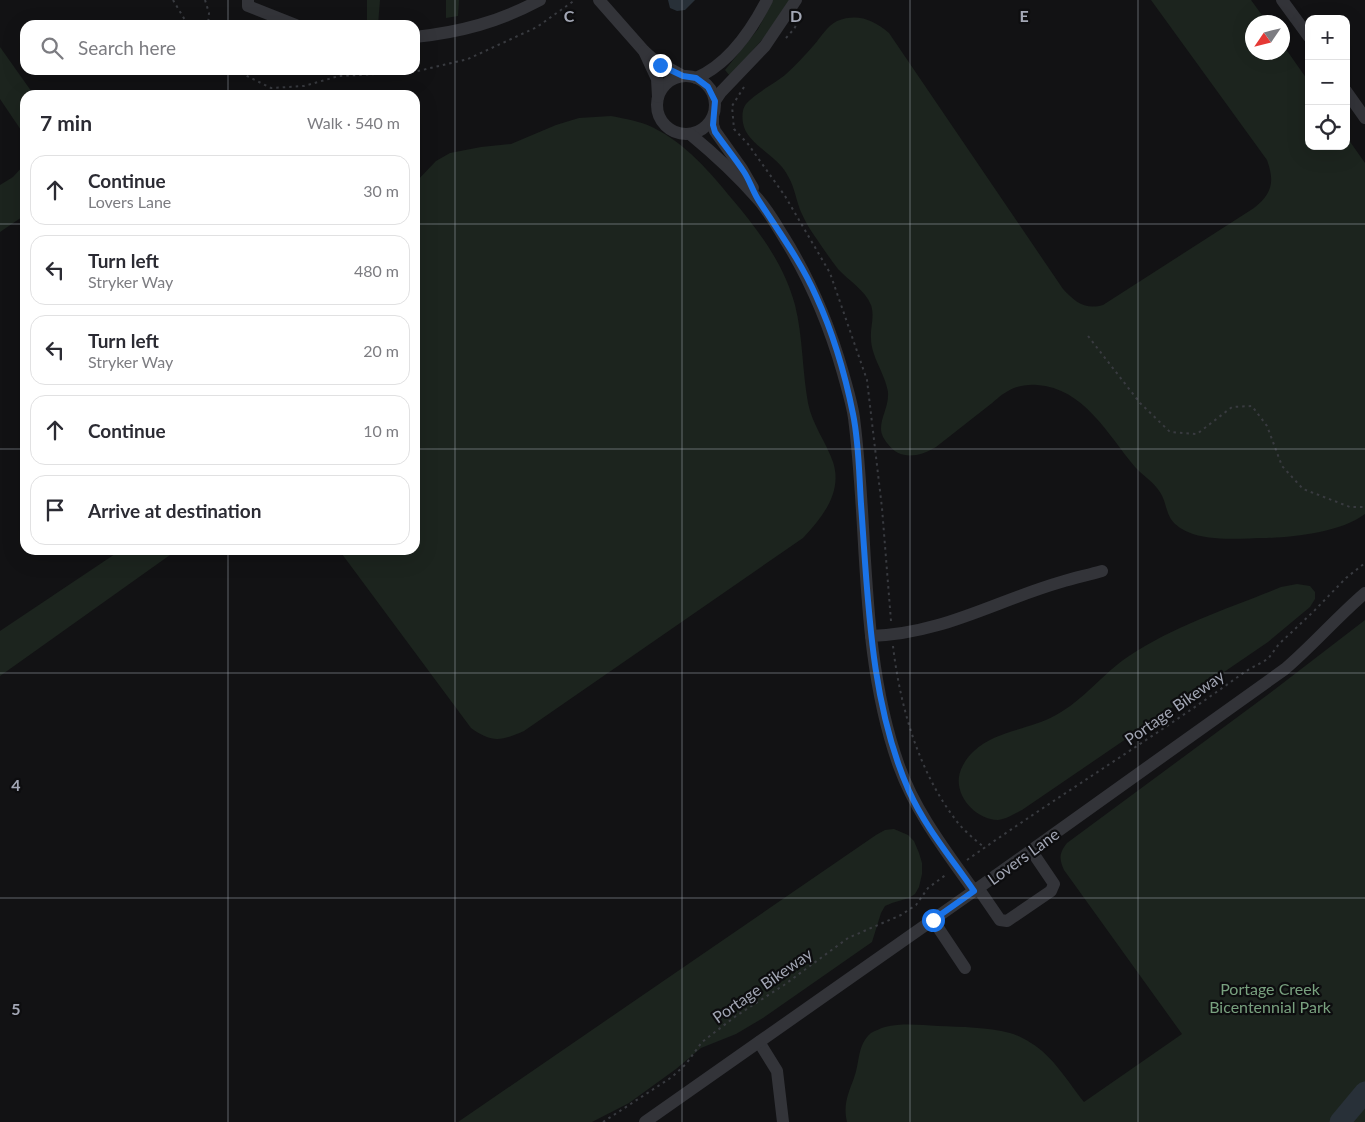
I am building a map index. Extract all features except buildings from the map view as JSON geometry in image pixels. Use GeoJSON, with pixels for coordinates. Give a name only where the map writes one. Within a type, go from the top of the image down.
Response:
{"type":"FeatureCollection","features":[{"type":"Feature","properties":{"kind":"street"},"geometry":{"type":"LineString","coordinates":[[248,0],[248,6],[283,20]]}},
{"type":"Feature","properties":{"kind":"street"},"geometry":{"type":"LineString","coordinates":[[420,36],[445,34],[477,26],[510,15],[540,0]]}},
{"type":"Feature","properties":{"kind":"street"},"geometry":{"type":"LineString","coordinates":[[599,0],[654,60],[683,76],[696,78],[708,87],[715,101]]}},
{"type":"Feature","properties":{"kind":"street"},"geometry":{"type":"LineString","coordinates":[[696,78],[713,71],[734,50],[749,30],[767,0]]}},
{"type":"Feature","properties":{"kind":"street"},"geometry":{"type":"LineString","coordinates":[[796,0],[765,46],[721,92],[715,101],[713,125],[715,132],[742,169],[758,199],[788,244],[816,296],[835,344],[854,415],[875,670],[890,735],[909,791],[929,828],[1003,922],[1007,922],[1051,891],[1054,884],[1031,850]]}},
{"type":"Feature","properties":{"kind":"street"},"geometry":{"type":"LineString","coordinates":[[1282,0],[1305,32]]}},
{"type":"Feature","properties":{"kind":"street"},"geometry":{"type":"LineString","coordinates":[[644,51],[657,79],[657,108],[660,118],[665,125],[672,131],[680,134],[690,134],[699,131],[713,117]]}},
{"type":"Feature","properties":{"kind":"street"},"geometry":{"type":"LineString","coordinates":[[658,99],[666,84],[683,76]]}},
{"type":"Feature","properties":{"kind":"street"},"geometry":{"type":"LineString","coordinates":[[1350,97],[1365,118]]}},
{"type":"Feature","properties":{"kind":"street"},"geometry":{"type":"LineString","coordinates":[[690,134],[732,172],[758,199]]}},
{"type":"Feature","properties":{"kind":"street"},"geometry":{"type":"LineString","coordinates":[[871,636],[892,636],[926,630],[1061,582],[1102,572]]}},
{"type":"Feature","properties":{"kind":"street","name":"Lovers Lane"},"geometry":{"type":"LineString","coordinates":[[645,1122],[976,890],[1285,669],[1365,593]]}},
{"type":"Feature","properties":{"kind":"street"},"geometry":{"type":"LineString","coordinates":[[933,920],[965,968]]}},
{"type":"Feature","properties":{"kind":"street"},"geometry":{"type":"LineString","coordinates":[[759,1042],[777,1071],[783,1122]]}},
{"type":"Feature","properties":{"kind":"path"},"geometry":{"type":"LineString","coordinates":[[173,0],[185,20]]}},
{"type":"Feature","properties":{"kind":"path"},"geometry":{"type":"LineString","coordinates":[[205,0],[209,13],[208,20]]}},
{"type":"Feature","properties":{"kind":"path"},"geometry":{"type":"LineString","coordinates":[[420,71],[468,59],[537,27],[575,0]]}},
{"type":"Feature","properties":{"kind":"path"},"geometry":{"type":"LineString","coordinates":[[245,75],[271,88],[304,86],[339,76],[358,75]]}},
{"type":"Feature","properties":{"kind":"path"},"geometry":{"type":"LineString","coordinates":[[1088,336],[1140,403],[1170,432],[1197,434],[1232,407],[1252,406],[1267,426],[1282,466],[1303,489],[1350,506],[1365,507]]}},
{"type":"Feature","properties":{"kind":"path","name":"Portage Bikeway"},"geometry":{"type":"LineString","coordinates":[[980,851],[1065,793],[1136,748],[1246,671],[1268,660],[1279,644],[1346,578],[1365,563]]}},
{"type":"Feature","properties":{"kind":"path","name":"Portage Bikeway"},"geometry":{"type":"LineString","coordinates":[[604,1122],[672,1077],[686,1064],[702,1042],[736,1016],[784,985],[848,938],[901,916],[916,904],[928,888],[942,878]]}},
{"type":"Feature","properties":{"kind":"green space"},"geometry":{"type":"Polygon","coordinates":[[[367,0],[380,0],[378,20],[367,20],[367,0]]]}},
{"type":"Feature","properties":{"kind":"green space"},"geometry":{"type":"Polygon","coordinates":[[[446,0],[459,0],[458,16],[446,18],[446,0]]]}},
{"type":"Feature","properties":{"kind":"green space"},"geometry":{"type":"Polygon","coordinates":[[[773,0],[790,0],[768,33],[730,76],[725,70],[758,29],[773,0]]]}},
{"type":"Feature","properties":{"kind":"green space"},"geometry":{"type":"Polygon","coordinates":[[[1151,0],[1251,0],[1262,15],[1245,15],[1245,60],[1290,60],[1290,55],[1305,76],[1305,150],[1350,150],[1350,142],[1365,163],[1365,514],[1344,525],[1304,535],[1267,538],[1217,538],[1197,535],[1179,527],[1170,517],[1157,488],[1135,467],[1094,415],[1082,404],[1054,388],[1026,385],[1011,389],[936,447],[923,453],[910,456],[898,453],[892,449],[881,431],[888,392],[872,345],[873,314],[871,305],[861,290],[838,269],[812,232],[801,212],[794,189],[782,167],[749,136],[745,130],[742,116],[746,104],[789,72],[830,26],[837,21],[852,18],[871,21],[889,33],[1063,289],[1072,298],[1086,306],[1103,305],[1254,208],[1265,198],[1270,187],[1271,175],[1267,160],[1151,0]]]}},
{"type":"Feature","properties":{"kind":"green space"},"geometry":{"type":"Polygon","coordinates":[[[0,47],[30,90],[20,90],[20,129],[0,99],[0,47]]]}},
{"type":"Feature","properties":{"kind":"green space"},"geometry":{"type":"Polygon","coordinates":[[[611,116],[633,120],[666,135],[687,150],[706,169],[752,223],[777,262],[795,305],[800,329],[808,403],[833,462],[835,484],[829,504],[803,538],[524,731],[497,739],[485,736],[471,728],[343,555],[420,555],[420,178],[436,161],[450,153],[511,144],[556,125],[579,118],[611,116]]]}},
{"type":"Feature","properties":{"kind":"green space"},"geometry":{"type":"Polygon","coordinates":[[[20,169],[20,218],[0,232],[0,185],[13,177],[20,169]]]}},
{"type":"Feature","properties":{"kind":"green space"},"geometry":{"type":"Polygon","coordinates":[[[114,555],[170,555],[0,676],[0,631],[114,555]]]}},
{"type":"Feature","properties":{"kind":"green space"},"geometry":{"type":"Polygon","coordinates":[[[1297,584],[1310,586],[1315,592],[1315,599],[1310,607],[1268,642],[1022,810],[1004,819],[990,819],[976,812],[964,800],[959,785],[961,770],[969,756],[983,744],[1003,734],[1056,715],[1076,702],[1129,656],[1165,635],[1281,587],[1297,584]]]}},
{"type":"Feature","properties":{"kind":"green space","name":"Portage Creek Bicentennial Park"},"geometry":{"type":"Polygon","coordinates":[[[1365,620],[1365,1122],[847,1122],[847,1100],[863,1043],[871,1033],[885,1027],[911,1025],[965,1027],[1010,1033],[1039,1048],[1060,1070],[1084,1102],[1182,1034],[1064,870],[1061,863],[1062,850],[1067,843],[1270,693],[1365,620]]]}},
{"type":"Feature","properties":{"kind":"green space"},"geometry":{"type":"Polygon","coordinates":[[[894,829],[908,835],[914,841],[919,853],[922,863],[922,874],[915,894],[885,906],[872,942],[763,1018],[736,1034],[701,1048],[676,1069],[629,1103],[592,1122],[458,1122],[876,835],[885,830],[894,829]]]}},
{"type":"Feature","properties":{"kind":"shaded area"},"geometry":{"type":"Polygon","coordinates":[[[668,0],[695,0],[685,10],[677,11],[670,8],[668,0]]]}},
{"type":"Feature","properties":{"kind":"waterway"},"geometry":{"type":"LineString","coordinates":[[1340,1122],[1365,1092]]}},
{"type":"Feature","properties":{"kind":"route"},"geometry":{"type":"LineString","coordinates":[[660,65],[683,76],[696,78],[708,87],[715,101],[713,125],[715,132],[748,177],[758,199],[774,221],[804,272],[816,296],[835,344],[854,415],[870,634],[875,670],[890,735],[899,765],[918,808],[929,828],[974,891],[933,920]]}}]}
